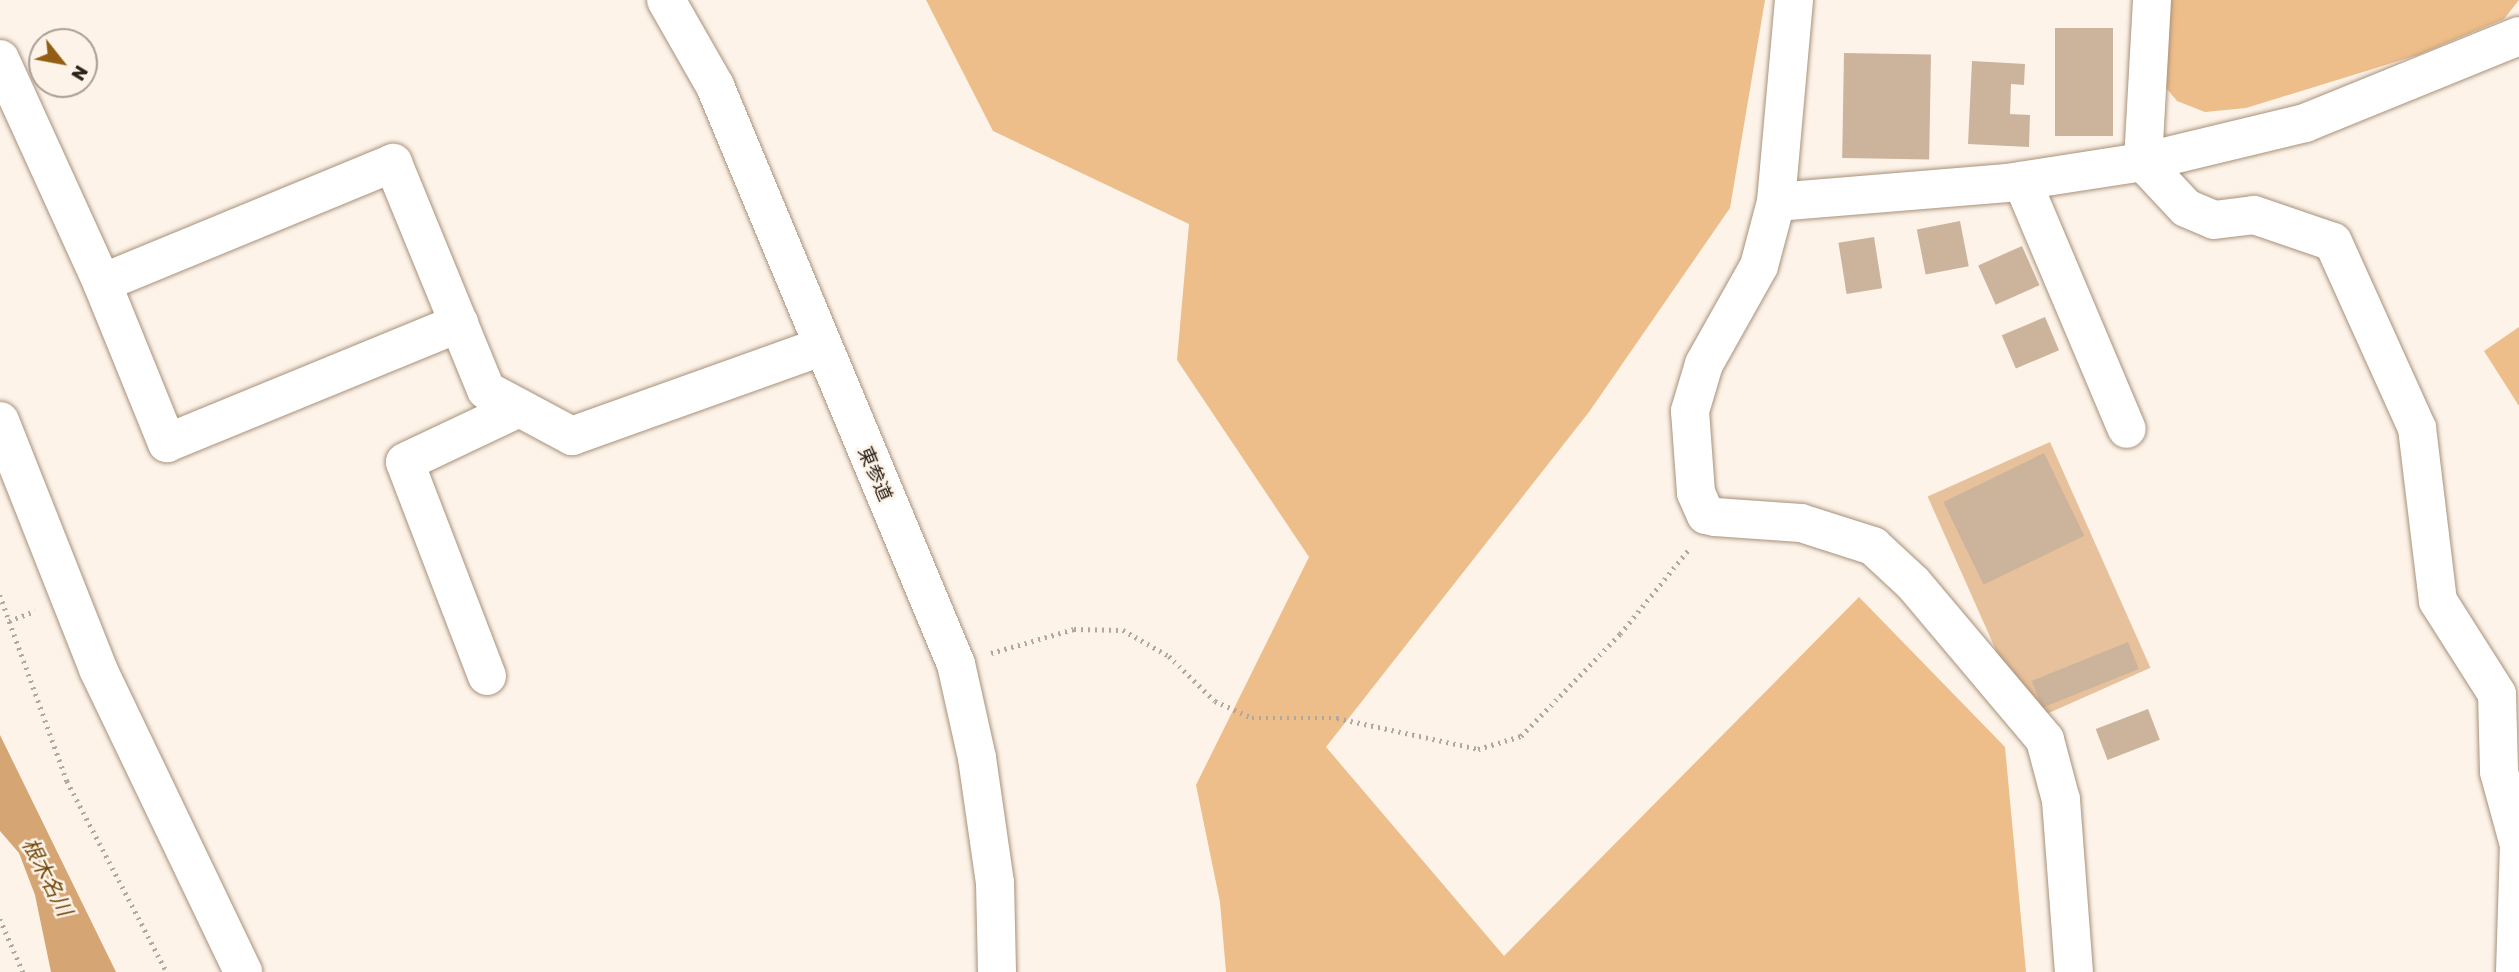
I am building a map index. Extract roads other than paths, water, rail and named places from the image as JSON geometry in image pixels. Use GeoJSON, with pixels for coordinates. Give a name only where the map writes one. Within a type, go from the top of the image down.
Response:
{"type":"FeatureCollection","features":[{"type":"Feature","properties":{"kind":"street","name":"東参道"},"geometry":{"type":"LineString","coordinates":[[666,0],[715,86],[821,348],[956,664],[977,758],[995,884],[997,972]]}},
{"type":"Feature","properties":{"kind":"street"},"geometry":{"type":"LineString","coordinates":[[1794,0],[1776,202],[1759,266],[1704,363],[1689,411],[1696,494],[1706,514],[1715,517],[1801,523],[1873,546],[1913,583],[2045,740],[2061,800],[2074,972]]}},
{"type":"Feature","properties":{"kind":"street"},"geometry":{"type":"LineString","coordinates":[[2152,0],[2143,162],[2186,208],[2214,220],[2254,215],[2333,242],[2417,428],[2438,601],[2497,694],[2499,772],[2519,845],[2515,972]]}},
{"type":"Feature","properties":{"kind":"street"},"geometry":{"type":"LineString","coordinates":[[1776,202],[2022,181],[2143,162],[2305,123],[2519,36]]}},
{"type":"Feature","properties":{"kind":"street"},"geometry":{"type":"LineString","coordinates":[[0,59],[102,283],[167,443],[459,323]]}},
{"type":"Feature","properties":{"kind":"street"},"geometry":{"type":"LineString","coordinates":[[102,283],[393,163],[486,390],[572,436],[821,348]]}},
{"type":"Feature","properties":{"kind":"street"},"geometry":{"type":"LineString","coordinates":[[2022,181],[2127,429]]}},
{"type":"Feature","properties":{"kind":"street"},"geometry":{"type":"LineString","coordinates":[[487,676],[405,462],[519,408]]}},
{"type":"Feature","properties":{"kind":"street"},"geometry":{"type":"LineString","coordinates":[[0,421],[98,669],[243,972]]}},
{"type":"Feature","properties":{"kind":"water","name":"根木名川"},"geometry":{"type":"Polygon","coordinates":[[[0,735],[116,972],[51,972],[35,895],[19,853],[0,831],[0,735]]]}}]}
